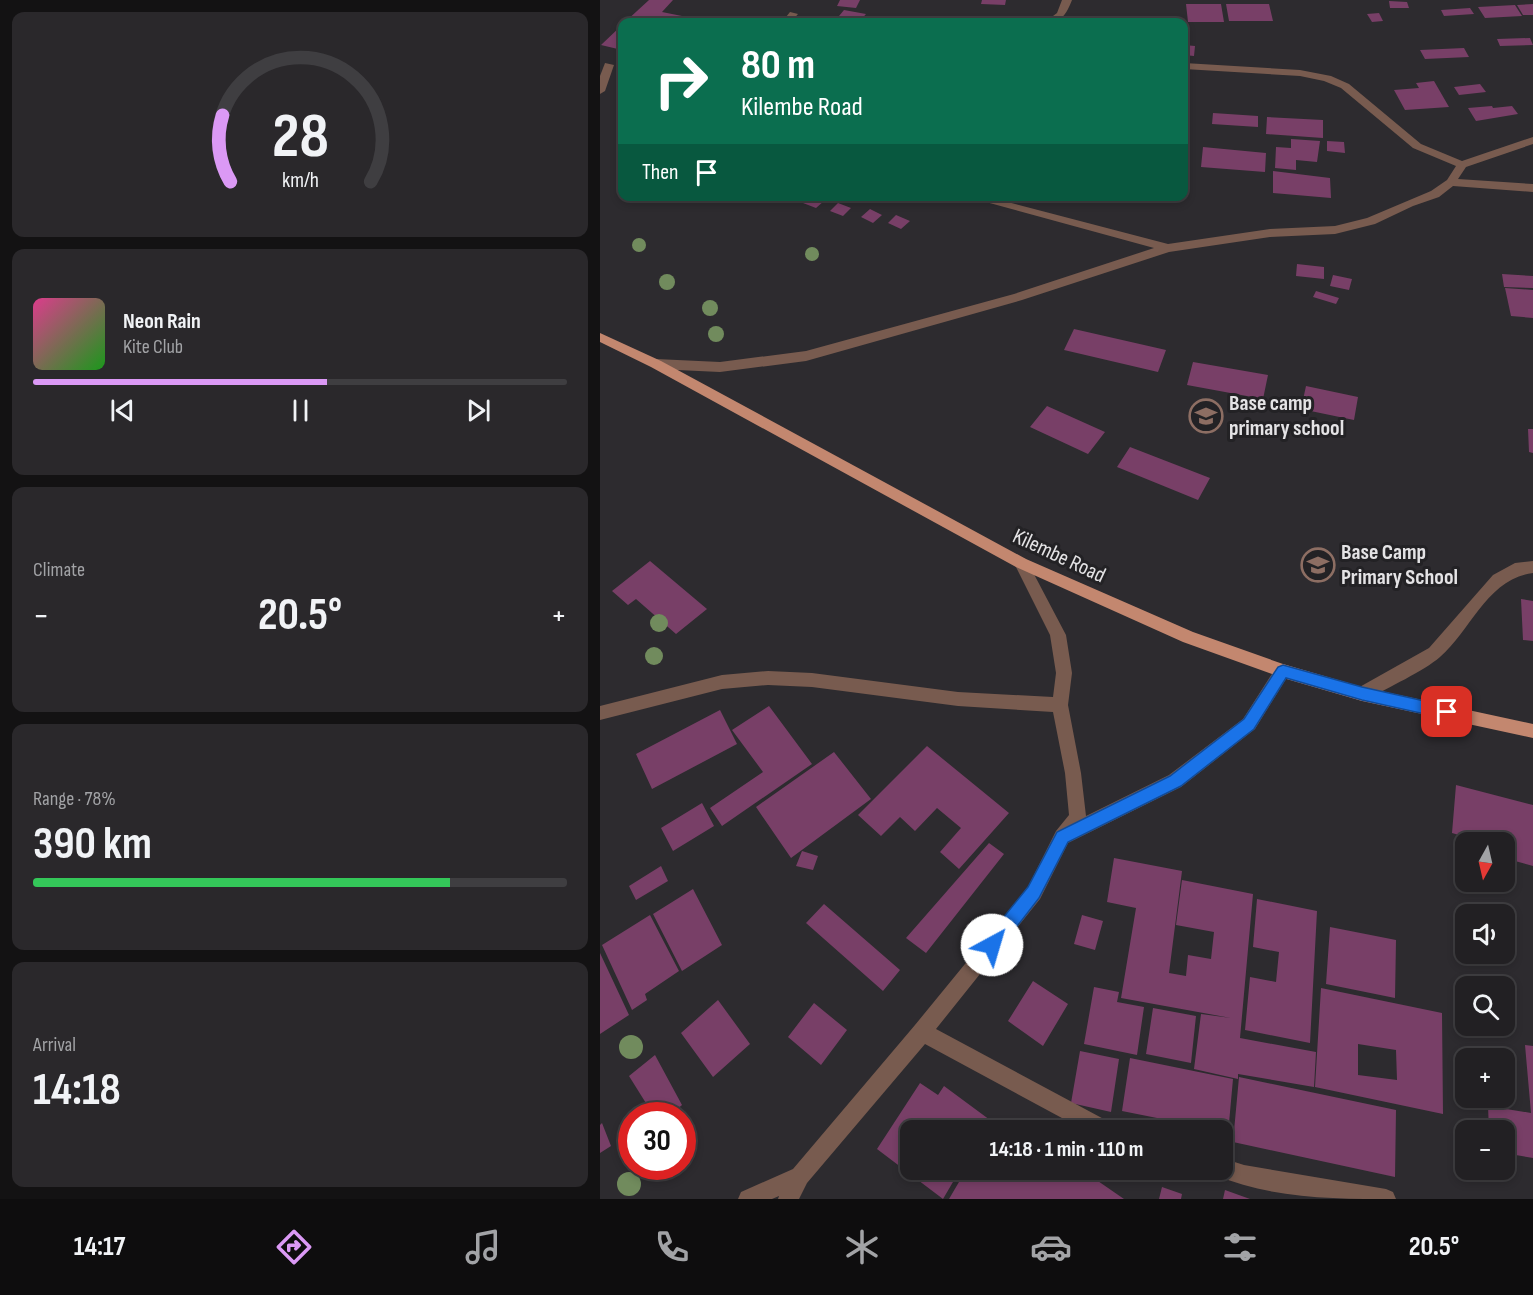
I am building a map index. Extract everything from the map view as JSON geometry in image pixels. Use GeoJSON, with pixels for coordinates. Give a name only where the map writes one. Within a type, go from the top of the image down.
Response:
{"type":"FeatureCollection","features":[{"type":"Feature","properties":{"kind":"main road","name":"Kilembe Road"},"geometry":{"type":"LineString","coordinates":[[600,337],[656,364],[1021,563],[1188,637],[1283,671],[1362,694],[1533,731]]}},
{"type":"Feature","properties":{"kind":"street"},"geometry":{"type":"LineString","coordinates":[[1056,18],[1061,15],[1067,0]]}},
{"type":"Feature","properties":{"kind":"street"},"geometry":{"type":"LineString","coordinates":[[790,18],[794,14]]}},
{"type":"Feature","properties":{"kind":"street"},"geometry":{"type":"LineString","coordinates":[[600,91],[609,65]]}},
{"type":"Feature","properties":{"kind":"street"},"geometry":{"type":"LineString","coordinates":[[1188,66],[1300,73],[1327,78],[1345,86],[1416,146],[1462,165]]}},
{"type":"Feature","properties":{"kind":"street"},"geometry":{"type":"LineString","coordinates":[[656,364],[720,367],[806,356],[1017,297],[1168,248],[1270,233],[1344,228],[1371,221],[1409,203],[1435,194],[1451,182],[1462,165],[1533,141]]}},
{"type":"Feature","properties":{"kind":"street"},"geometry":{"type":"LineString","coordinates":[[1451,182],[1533,188]]}},
{"type":"Feature","properties":{"kind":"street"},"geometry":{"type":"LineString","coordinates":[[988,201],[1168,248]]}},
{"type":"Feature","properties":{"kind":"street"},"geometry":{"type":"LineString","coordinates":[[788,1199],[800,1176],[922,1032],[1034,893],[1062,837],[1078,817],[1073,773],[1060,705],[1064,673],[1058,635],[1021,563]]}},
{"type":"Feature","properties":{"kind":"street"},"geometry":{"type":"LineString","coordinates":[[1362,694],[1434,653],[1498,579],[1515,569],[1533,567]]}},
{"type":"Feature","properties":{"kind":"street"},"geometry":{"type":"LineString","coordinates":[[1062,837],[1175,781],[1249,724],[1283,671]]}},
{"type":"Feature","properties":{"kind":"street"},"geometry":{"type":"LineString","coordinates":[[600,713],[722,682],[768,678],[812,680],[958,699],[1060,705]]}},
{"type":"Feature","properties":{"kind":"street"},"geometry":{"type":"LineString","coordinates":[[922,1032],[1086,1120]]}},
{"type":"Feature","properties":{"kind":"street"},"geometry":{"type":"LineString","coordinates":[[1233,1172],[1386,1199]]}},
{"type":"Feature","properties":{"kind":"street"},"geometry":{"type":"LineString","coordinates":[[748,1199],[800,1176]]}},
{"type":"Feature","properties":{"kind":"building"},"geometry":{"type":"Polygon","coordinates":[[[649,0],[673,0],[662,12],[687,17],[686,18],[629,18],[649,0]]]}},
{"type":"Feature","properties":{"kind":"building"},"geometry":{"type":"Polygon","coordinates":[[[840,0],[860,0],[856,8],[837,6],[840,0]]]}},
{"type":"Feature","properties":{"kind":"building"},"geometry":{"type":"Polygon","coordinates":[[[982,0],[1006,0],[1005,5],[981,4],[982,0]]]}},
{"type":"Feature","properties":{"kind":"building"},"geometry":{"type":"Polygon","coordinates":[[[1389,1],[1407,2],[1409,8],[1390,8],[1389,1]]]}},
{"type":"Feature","properties":{"kind":"building"},"geometry":{"type":"Polygon","coordinates":[[[1186,4],[1221,4],[1224,22],[1188,22],[1186,4]]]}},
{"type":"Feature","properties":{"kind":"building"},"geometry":{"type":"Polygon","coordinates":[[[1226,4],[1269,4],[1273,21],[1229,21],[1226,4]]]}},
{"type":"Feature","properties":{"kind":"building"},"geometry":{"type":"Polygon","coordinates":[[[1533,4],[1533,15],[1523,15],[1517,5],[1533,4]]]}},
{"type":"Feature","properties":{"kind":"building"},"geometry":{"type":"Polygon","coordinates":[[[1515,5],[1522,16],[1485,18],[1478,7],[1515,5]]]}},
{"type":"Feature","properties":{"kind":"building"},"geometry":{"type":"Polygon","coordinates":[[[1470,8],[1474,14],[1444,16],[1441,10],[1470,8]]]}},
{"type":"Feature","properties":{"kind":"building"},"geometry":{"type":"Polygon","coordinates":[[[844,10],[866,14],[862,18],[837,18],[844,10]]]}},
{"type":"Feature","properties":{"kind":"building"},"geometry":{"type":"Polygon","coordinates":[[[1379,13],[1383,21],[1372,22],[1367,14],[1379,13]]]}},
{"type":"Feature","properties":{"kind":"building"},"geometry":{"type":"Polygon","coordinates":[[[618,29],[618,49],[601,45],[618,29]]]}},
{"type":"Feature","properties":{"kind":"building"},"geometry":{"type":"Polygon","coordinates":[[[1530,38],[1533,45],[1500,46],[1497,39],[1530,38]]]}},
{"type":"Feature","properties":{"kind":"building"},"geometry":{"type":"Polygon","coordinates":[[[1188,45],[1195,46],[1194,56],[1188,55],[1188,45]]]}},
{"type":"Feature","properties":{"kind":"building"},"geometry":{"type":"Polygon","coordinates":[[[1464,48],[1469,57],[1425,59],[1420,50],[1464,48]]]}},
{"type":"Feature","properties":{"kind":"building"},"geometry":{"type":"Polygon","coordinates":[[[1434,81],[1449,107],[1405,110],[1394,90],[1419,88],[1416,83],[1434,81]]]}},
{"type":"Feature","properties":{"kind":"building"},"geometry":{"type":"Polygon","coordinates":[[[1480,84],[1486,92],[1459,95],[1454,87],[1480,84]]]}},
{"type":"Feature","properties":{"kind":"building"},"geometry":{"type":"Polygon","coordinates":[[[1188,88],[1190,88],[1189,104],[1188,88]]]}},
{"type":"Feature","properties":{"kind":"building"},"geometry":{"type":"Polygon","coordinates":[[[1492,106],[1493,108],[1512,106],[1518,114],[1476,121],[1468,108],[1492,106]]]}},
{"type":"Feature","properties":{"kind":"building"},"geometry":{"type":"Polygon","coordinates":[[[1213,113],[1258,116],[1258,127],[1212,124],[1213,113]]]}},
{"type":"Feature","properties":{"kind":"building"},"geometry":{"type":"Polygon","coordinates":[[[1267,117],[1323,120],[1323,138],[1266,134],[1267,117]]]}},
{"type":"Feature","properties":{"kind":"building"},"geometry":{"type":"Polygon","coordinates":[[[1291,139],[1320,141],[1317,162],[1296,160],[1296,170],[1275,168],[1276,147],[1291,148],[1291,139]]]}},
{"type":"Feature","properties":{"kind":"building"},"geometry":{"type":"Polygon","coordinates":[[[1327,141],[1344,142],[1345,153],[1327,151],[1327,141]]]}},
{"type":"Feature","properties":{"kind":"building"},"geometry":{"type":"Polygon","coordinates":[[[1203,147],[1266,153],[1265,172],[1201,167],[1203,147]]]}},
{"type":"Feature","properties":{"kind":"building"},"geometry":{"type":"Polygon","coordinates":[[[1273,171],[1330,178],[1331,198],[1273,193],[1273,171]]]}},
{"type":"Feature","properties":{"kind":"building"},"geometry":{"type":"Polygon","coordinates":[[[805,201],[824,201],[816,208],[803,203],[805,201]]]}},
{"type":"Feature","properties":{"kind":"building"},"geometry":{"type":"Polygon","coordinates":[[[838,203],[851,208],[843,216],[830,211],[838,203]]]}},
{"type":"Feature","properties":{"kind":"building"},"geometry":{"type":"Polygon","coordinates":[[[870,209],[882,215],[873,223],[861,217],[870,209]]]}},
{"type":"Feature","properties":{"kind":"building"},"geometry":{"type":"Polygon","coordinates":[[[896,215],[910,221],[901,229],[888,223],[896,215]]]}},
{"type":"Feature","properties":{"kind":"building"},"geometry":{"type":"Polygon","coordinates":[[[1297,264],[1324,267],[1324,279],[1296,276],[1297,264]]]}},
{"type":"Feature","properties":{"kind":"building"},"geometry":{"type":"Polygon","coordinates":[[[1502,274],[1533,276],[1533,288],[1504,287],[1502,274]]]}},
{"type":"Feature","properties":{"kind":"building"},"geometry":{"type":"Polygon","coordinates":[[[1333,275],[1352,279],[1349,290],[1330,286],[1333,275]]]}},
{"type":"Feature","properties":{"kind":"building"},"geometry":{"type":"Polygon","coordinates":[[[1505,288],[1533,290],[1533,318],[1511,316],[1505,288]]]}},
{"type":"Feature","properties":{"kind":"building"},"geometry":{"type":"Polygon","coordinates":[[[1316,291],[1339,298],[1336,304],[1313,297],[1316,291]]]}},
{"type":"Feature","properties":{"kind":"building"},"geometry":{"type":"Polygon","coordinates":[[[1074,329],[1166,350],[1158,372],[1064,350],[1074,329]]]}},
{"type":"Feature","properties":{"kind":"building"},"geometry":{"type":"Polygon","coordinates":[[[1193,362],[1268,375],[1263,399],[1187,385],[1193,362]]]}},
{"type":"Feature","properties":{"kind":"building"},"geometry":{"type":"Polygon","coordinates":[[[1306,386],[1358,397],[1354,420],[1301,409],[1306,386]]]}},
{"type":"Feature","properties":{"kind":"building"},"geometry":{"type":"Polygon","coordinates":[[[1047,406],[1105,432],[1088,454],[1030,427],[1047,406]]]}},
{"type":"Feature","properties":{"kind":"building"},"geometry":{"type":"Polygon","coordinates":[[[1528,429],[1533,429],[1533,453],[1529,452],[1528,429]]]}},
{"type":"Feature","properties":{"kind":"building"},"geometry":{"type":"Polygon","coordinates":[[[1130,447],[1210,478],[1198,500],[1117,467],[1130,447]]]}},
{"type":"Feature","properties":{"kind":"building"},"geometry":{"type":"Polygon","coordinates":[[[650,561],[707,609],[676,634],[636,599],[628,605],[612,591],[650,561]]]}},
{"type":"Feature","properties":{"kind":"building"},"geometry":{"type":"Polygon","coordinates":[[[1521,599],[1533,601],[1533,641],[1523,640],[1521,599]]]}},
{"type":"Feature","properties":{"kind":"building"},"geometry":{"type":"Polygon","coordinates":[[[769,706],[812,764],[722,826],[710,808],[763,772],[732,730],[769,706]]]}},
{"type":"Feature","properties":{"kind":"building"},"geometry":{"type":"Polygon","coordinates":[[[720,710],[737,744],[652,789],[636,754],[720,710]]]}},
{"type":"Feature","properties":{"kind":"building"},"geometry":{"type":"Polygon","coordinates":[[[927,746],[1009,813],[959,869],[940,852],[961,828],[937,808],[915,831],[900,817],[881,836],[858,815],[927,746]]]}},
{"type":"Feature","properties":{"kind":"building"},"geometry":{"type":"Polygon","coordinates":[[[834,752],[871,799],[791,858],[756,807],[834,752]]]}},
{"type":"Feature","properties":{"kind":"building"},"geometry":{"type":"Polygon","coordinates":[[[1456,785],[1533,805],[1533,866],[1515,861],[1515,832],[1452,833],[1456,785]]]}},
{"type":"Feature","properties":{"kind":"building"},"geometry":{"type":"Polygon","coordinates":[[[702,803],[714,826],[673,851],[661,828],[702,803]]]}},
{"type":"Feature","properties":{"kind":"building"},"geometry":{"type":"Polygon","coordinates":[[[989,843],[1004,854],[926,953],[906,938],[989,843]]]}},
{"type":"Feature","properties":{"kind":"building"},"geometry":{"type":"Polygon","coordinates":[[[802,851],[818,856],[813,870],[796,866],[802,851]]]}},
{"type":"Feature","properties":{"kind":"building"},"geometry":{"type":"Polygon","coordinates":[[[1114,858],[1182,871],[1169,973],[1186,976],[1188,955],[1211,959],[1214,932],[1176,925],[1182,880],[1253,894],[1240,1038],[1316,1052],[1314,1087],[1238,1074],[1238,1079],[1194,1069],[1201,1014],[1231,1018],[1121,998],[1136,908],[1107,902],[1114,858]]]}},
{"type":"Feature","properties":{"kind":"building"},"geometry":{"type":"Polygon","coordinates":[[[661,866],[668,881],[636,900],[629,886],[661,866]]]}},
{"type":"Feature","properties":{"kind":"building"},"geometry":{"type":"Polygon","coordinates":[[[693,889],[722,945],[682,971],[653,914],[693,889]]]}},
{"type":"Feature","properties":{"kind":"building"},"geometry":{"type":"Polygon","coordinates":[[[1257,899],[1317,911],[1310,1043],[1245,1030],[1250,977],[1276,982],[1279,952],[1253,947],[1257,899]]]}},
{"type":"Feature","properties":{"kind":"building"},"geometry":{"type":"Polygon","coordinates":[[[824,904],[900,970],[883,991],[806,923],[824,904]]]}},
{"type":"Feature","properties":{"kind":"building"},"geometry":{"type":"Polygon","coordinates":[[[650,915],[679,971],[645,994],[647,1000],[632,1010],[602,945],[650,915]]]}},
{"type":"Feature","properties":{"kind":"building"},"geometry":{"type":"Polygon","coordinates":[[[1082,915],[1103,921],[1095,950],[1074,944],[1082,915]]]}},
{"type":"Feature","properties":{"kind":"building"},"geometry":{"type":"Polygon","coordinates":[[[1330,927],[1396,940],[1395,998],[1326,984],[1330,927]]]}},
{"type":"Feature","properties":{"kind":"building"},"geometry":{"type":"Polygon","coordinates":[[[600,953],[629,1015],[600,1034],[600,953]]]}},
{"type":"Feature","properties":{"kind":"building"},"geometry":{"type":"Polygon","coordinates":[[[1033,981],[1068,1004],[1043,1046],[1008,1021],[1033,981]]]}},
{"type":"Feature","properties":{"kind":"building"},"geometry":{"type":"Polygon","coordinates":[[[1094,987],[1119,992],[1117,1002],[1144,1007],[1137,1055],[1084,1044],[1094,987]]]}},
{"type":"Feature","properties":{"kind":"building"},"geometry":{"type":"Polygon","coordinates":[[[1321,988],[1442,1013],[1443,1114],[1315,1087],[1321,988]],[[1358,1044],[1358,1075],[1397,1080],[1396,1050],[1358,1044]]]}},
{"type":"Feature","properties":{"kind":"building"},"geometry":{"type":"Polygon","coordinates":[[[718,1000],[750,1044],[713,1077],[681,1033],[718,1000]]]}},
{"type":"Feature","properties":{"kind":"building"},"geometry":{"type":"Polygon","coordinates":[[[814,1003],[847,1030],[821,1065],[788,1037],[814,1003]]]}},
{"type":"Feature","properties":{"kind":"building"},"geometry":{"type":"Polygon","coordinates":[[[1153,1008],[1196,1016],[1191,1063],[1146,1054],[1153,1008]]]}},
{"type":"Feature","properties":{"kind":"building"},"geometry":{"type":"Polygon","coordinates":[[[1525,1045],[1533,1046],[1533,1158],[1515,1155],[1515,1120],[1489,1120],[1488,1108],[1531,1113],[1525,1045]]]}},
{"type":"Feature","properties":{"kind":"building"},"geometry":{"type":"Polygon","coordinates":[[[1080,1051],[1119,1059],[1111,1112],[1071,1103],[1080,1051]]]}},
{"type":"Feature","properties":{"kind":"building"},"geometry":{"type":"Polygon","coordinates":[[[655,1055],[680,1102],[645,1102],[629,1076],[655,1055]]]}},
{"type":"Feature","properties":{"kind":"building"},"geometry":{"type":"Polygon","coordinates":[[[1130,1058],[1233,1079],[1229,1120],[1167,1120],[1122,1111],[1130,1058]]]}},
{"type":"Feature","properties":{"kind":"building"},"geometry":{"type":"Polygon","coordinates":[[[1239,1077],[1396,1110],[1395,1177],[1233,1142],[1239,1077]]]}},
{"type":"Feature","properties":{"kind":"building"},"geometry":{"type":"Polygon","coordinates":[[[920,1083],[938,1095],[944,1086],[990,1120],[900,1120],[900,1166],[877,1149],[920,1083]]]}},
{"type":"Feature","properties":{"kind":"building"},"geometry":{"type":"Polygon","coordinates":[[[602,1123],[611,1146],[600,1153],[600,1125],[602,1123]]]}},
{"type":"Feature","properties":{"kind":"building"},"geometry":{"type":"Polygon","coordinates":[[[918,1180],[954,1180],[943,1199],[918,1180]]]}},
{"type":"Feature","properties":{"kind":"building"},"geometry":{"type":"Polygon","coordinates":[[[960,1180],[1096,1180],[1124,1199],[949,1199],[960,1180]]]}},
{"type":"Feature","properties":{"kind":"building"},"geometry":{"type":"Polygon","coordinates":[[[1162,1187],[1182,1194],[1181,1199],[1159,1199],[1162,1187]]]}},
{"type":"Feature","properties":{"kind":"building"},"geometry":{"type":"Polygon","coordinates":[[[1225,1190],[1250,1199],[1223,1199],[1225,1190]]]}},
{"type":"Feature","properties":{"kind":"place","name":"Base camp primary school"},"geometry":{"type":"Point","coordinates":[1206,416]}},
{"type":"Feature","properties":{"kind":"place","name":"Base Camp Primary School"},"geometry":{"type":"Point","coordinates":[1318,565]}},
{"type":"Feature","properties":{"kind":"route"},"geometry":{"type":"LineString","coordinates":[[992,945],[1034,893],[1062,837],[1175,781],[1249,724],[1283,671],[1362,694],[1447,712]]}}]}
